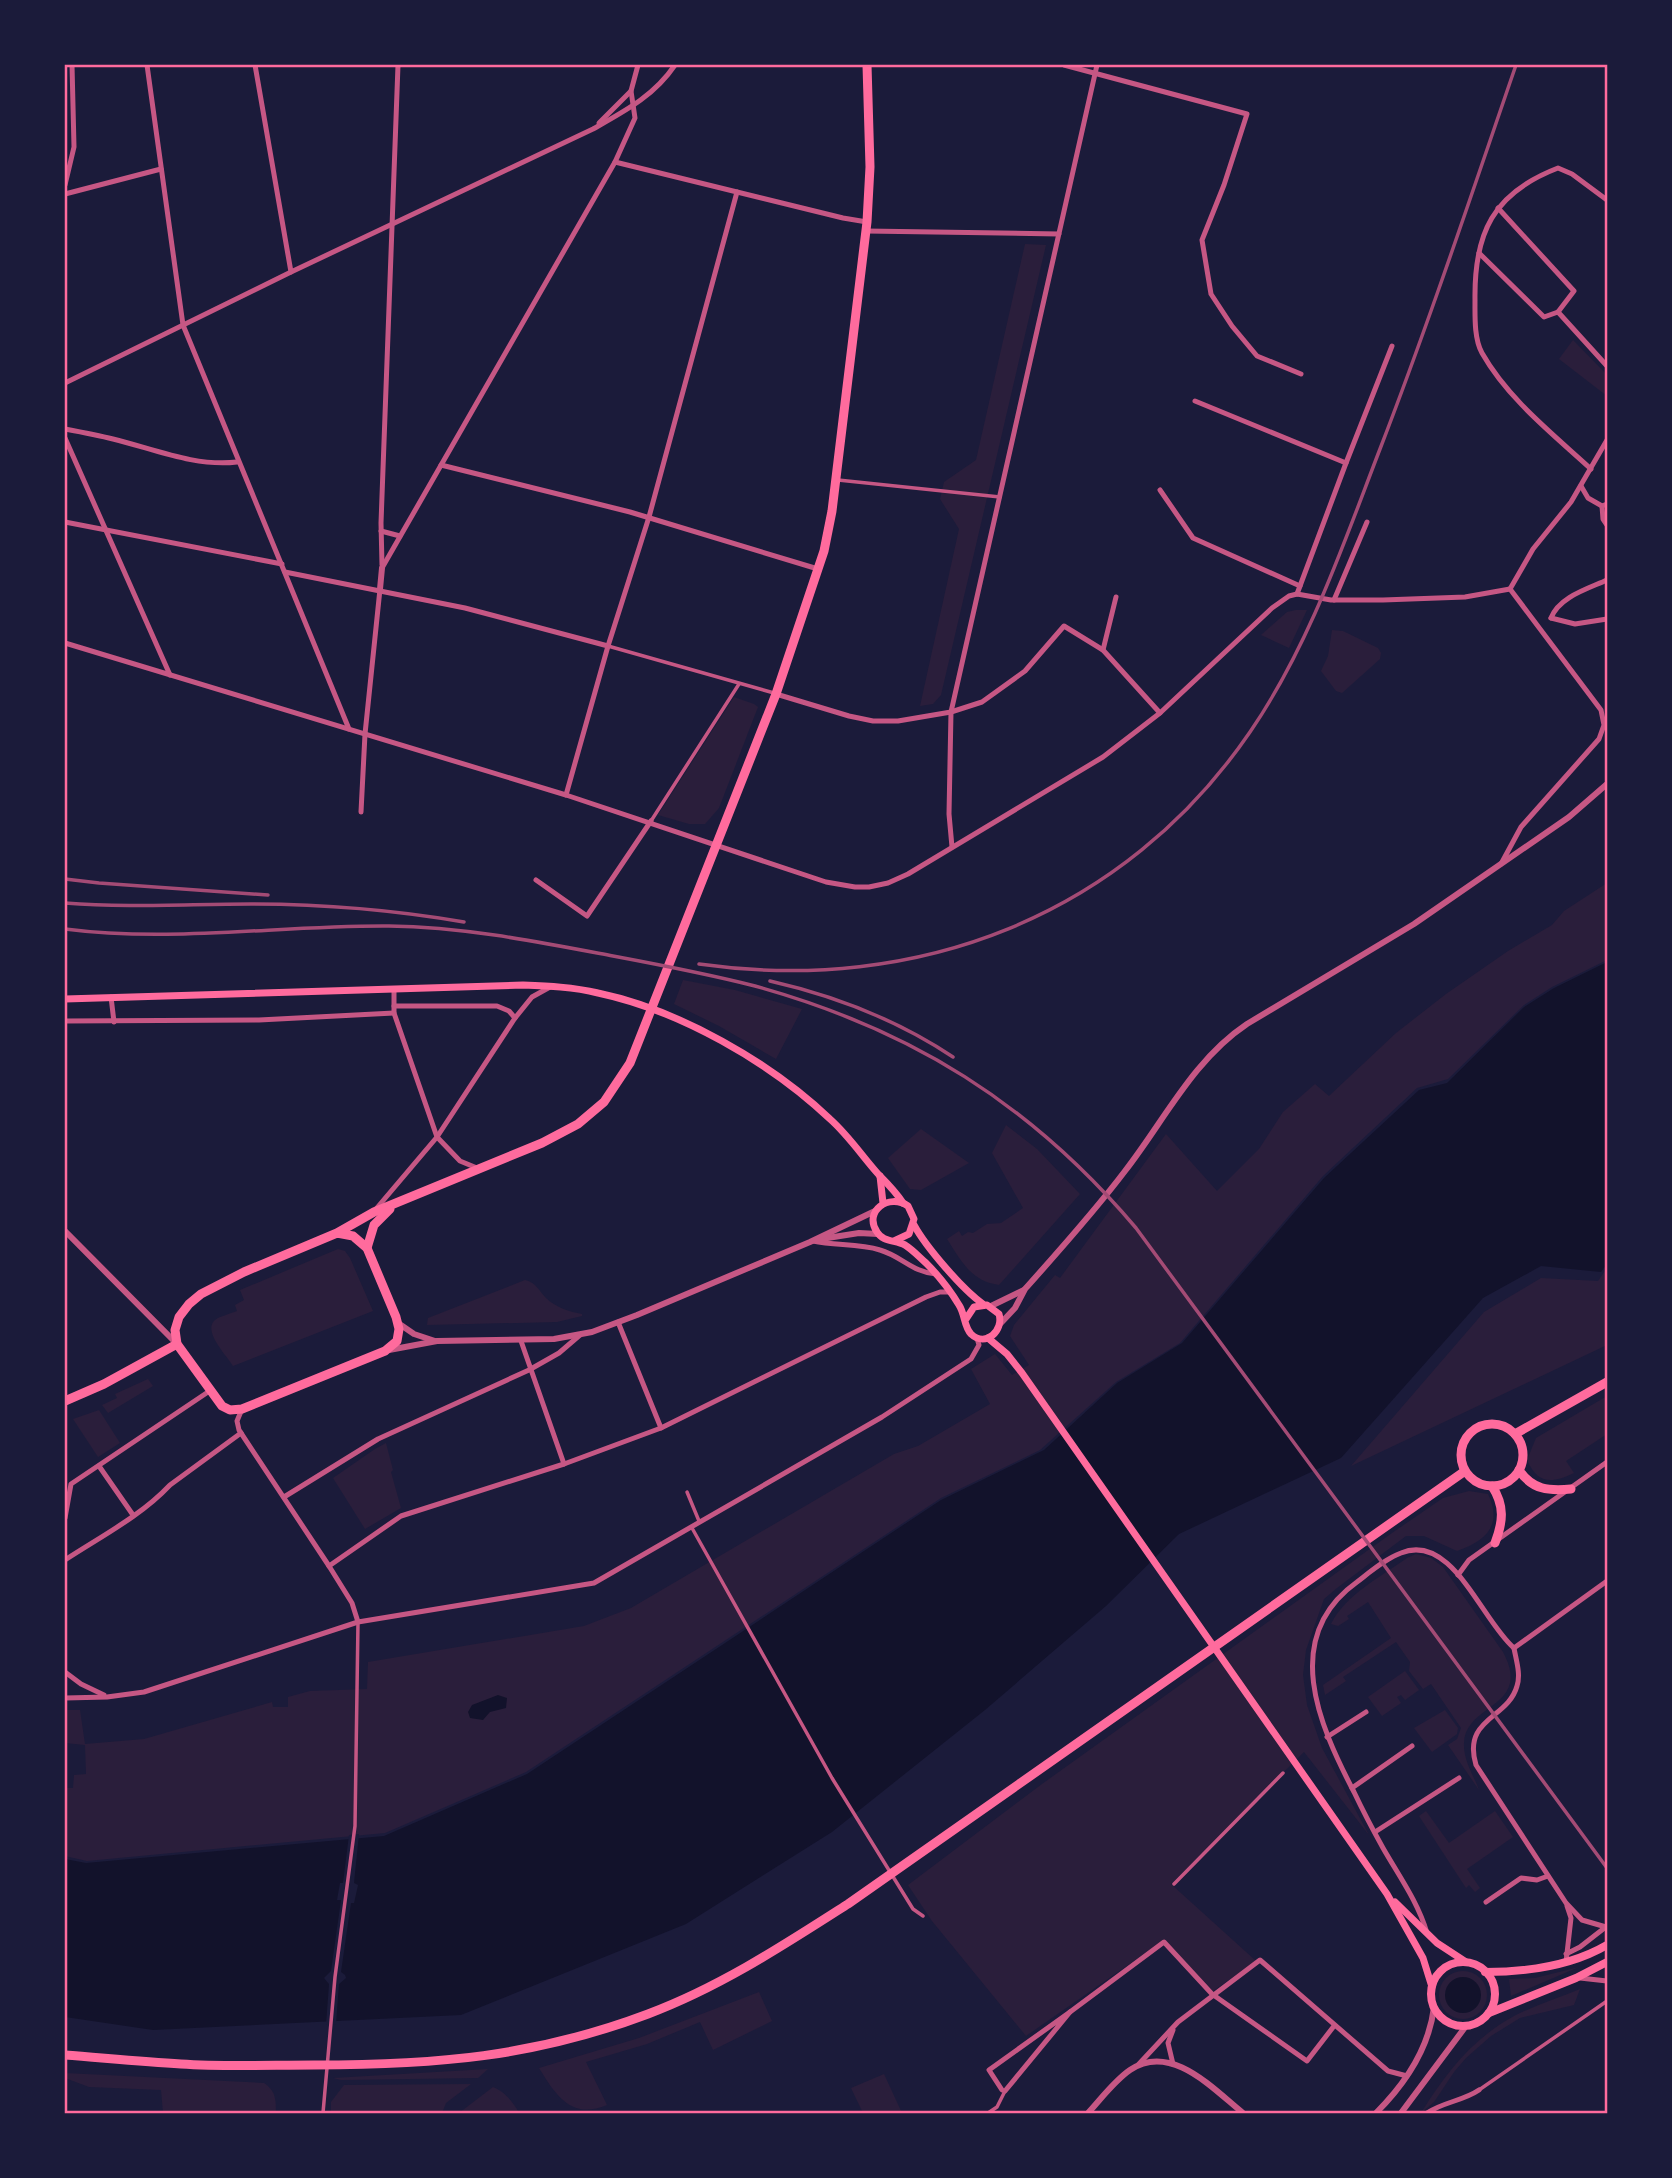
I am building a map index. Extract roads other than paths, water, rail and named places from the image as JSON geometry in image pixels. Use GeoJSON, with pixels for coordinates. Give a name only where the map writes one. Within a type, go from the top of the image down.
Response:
{"type":"FeatureCollection","features":[{"type":"Feature","properties":{"kind":"highway"},"geometry":{"type":"LineString","coordinates":[[337,1233],[357,1238],[367,1248],[398,1324],[399,1338],[394,1346],[242,1409],[230,1410],[222,1406],[177,1344],[175,1330],[179,1317],[189,1304],[201,1294],[244,1272],[337,1233],[374,1212],[542,1143],[578,1124],[604,1102],[621,1078],[637,1047],[776,694],[818,569],[830,522],[866,227],[870,167],[867,65]]}},
{"type":"Feature","properties":{"kind":"highway"},"geometry":{"type":"LineString","coordinates":[[367,1248],[374,1225],[394,1206]]}},
{"type":"Feature","properties":{"kind":"highway"},"geometry":{"type":"LineString","coordinates":[[65,1401],[104,1384],[177,1344]]}},
{"type":"Feature","properties":{"kind":"highway"},"geometry":{"type":"LineString","coordinates":[[1515,1434],[1607,1382]]}},
{"type":"Feature","properties":{"kind":"highway"},"geometry":{"type":"LineString","coordinates":[[1497,1424],[1515,1434],[1523,1452],[1519,1470],[1512,1479],[1503,1484],[1481,1485],[1472,1480],[1461,1462],[1463,1442],[1477,1427],[1497,1424]]}},
{"type":"Feature","properties":{"kind":"highway"},"geometry":{"type":"LineString","coordinates":[[1519,1470],[1525,1479],[1536,1487],[1571,1489]]}},
{"type":"Feature","properties":{"kind":"highway"},"geometry":{"type":"LineString","coordinates":[[65,2055],[183,2064],[384,2065],[437,2062],[549,2045],[592,2034],[703,1991],[848,1904],[1465,1471]]}},
{"type":"Feature","properties":{"kind":"highway"},"geometry":{"type":"LineString","coordinates":[[1492,1486],[1498,1495],[1502,1513],[1495,1543]]}},
{"type":"Feature","properties":{"kind":"main road"},"geometry":{"type":"LineString","coordinates":[[65,999],[516,985],[552,986],[600,993],[636,1004],[699,1030],[750,1058],[829,1117],[911,1210],[914,1225],[951,1272],[972,1295],[999,1314],[999,1328],[1007,1354]]}},
{"type":"Feature","properties":{"kind":"main road"},"geometry":{"type":"LineString","coordinates":[[880,1175],[883,1203]]}},
{"type":"Feature","properties":{"kind":"main road"},"geometry":{"type":"LineString","coordinates":[[904,1203],[893,1200],[883,1203],[876,1212],[873,1223],[879,1235],[907,1246],[950,1292],[966,1319],[970,1332],[977,1338],[989,1338],[1007,1354],[1387,1894],[1423,1958],[1432,1987],[1434,2007],[1444,2020],[1457,2026],[1466,2026],[1482,2020],[1489,2013],[1576,1978],[1607,1962]]}},
{"type":"Feature","properties":{"kind":"main road"},"geometry":{"type":"LineString","coordinates":[[894,1241],[909,1234],[914,1225]]}},
{"type":"Feature","properties":{"kind":"main road"},"geometry":{"type":"LineString","coordinates":[[966,1319],[970,1310],[987,1305]]}},
{"type":"Feature","properties":{"kind":"main road"},"geometry":{"type":"LineString","coordinates":[[989,1338],[999,1328]]}},
{"type":"Feature","properties":{"kind":"main road"},"geometry":{"type":"LineString","coordinates":[[1387,1894],[1449,1952],[1485,1972],[1494,1984],[1495,1993],[1489,2013]]}},
{"type":"Feature","properties":{"kind":"main road"},"geometry":{"type":"LineString","coordinates":[[1485,1972],[1518,1970],[1607,1945]]}},
{"type":"Feature","properties":{"kind":"main road"},"geometry":{"type":"LineString","coordinates":[[1432,1987],[1444,1968],[1458,1962],[1466,1962]]}},
{"type":"Feature","properties":{"kind":"street"},"geometry":{"type":"LineString","coordinates":[[65,186],[74,147],[72,65]]}},
{"type":"Feature","properties":{"kind":"street"},"geometry":{"type":"LineString","coordinates":[[147,65],[183,325],[237,462],[349,729]]}},
{"type":"Feature","properties":{"kind":"street"},"geometry":{"type":"LineString","coordinates":[[256,65],[291,272]]}},
{"type":"Feature","properties":{"kind":"street"},"geometry":{"type":"LineString","coordinates":[[361,812],[365,734],[382,568],[381,531],[398,65]]}},
{"type":"Feature","properties":{"kind":"street"},"geometry":{"type":"LineString","coordinates":[[382,568],[615,162],[635,118],[631,91],[638,65]]}},
{"type":"Feature","properties":{"kind":"street"},"geometry":{"type":"LineString","coordinates":[[65,383],[593,129],[634,106],[656,89],[675,65]]}},
{"type":"Feature","properties":{"kind":"street"},"geometry":{"type":"LineString","coordinates":[[1063,65],[1247,114],[1224,185],[1202,240],[1211,294],[1232,326],[1257,356],[1301,374]]}},
{"type":"Feature","properties":{"kind":"street"},"geometry":{"type":"LineString","coordinates":[[952,847],[949,814],[951,712],[1097,65]]}},
{"type":"Feature","properties":{"kind":"street"},"geometry":{"type":"LineString","coordinates":[[593,129],[631,91]]}},
{"type":"Feature","properties":{"kind":"street"},"geometry":{"type":"LineString","coordinates":[[615,162],[866,227],[1059,234]]}},
{"type":"Feature","properties":{"kind":"street"},"geometry":{"type":"LineString","coordinates":[[1591,469],[1530,413],[1504,384],[1481,351],[1475,320],[1475,274],[1482,235],[1498,208],[1535,177],[1558,168],[1572,174],[1607,200]]}},
{"type":"Feature","properties":{"kind":"street"},"geometry":{"type":"LineString","coordinates":[[65,194],[161,169]]}},
{"type":"Feature","properties":{"kind":"street"},"geometry":{"type":"LineString","coordinates":[[566,795],[608,646],[649,517],[737,192]]}},
{"type":"Feature","properties":{"kind":"street"},"geometry":{"type":"LineString","coordinates":[[1479,253],[1544,317],[1558,312],[1574,291],[1498,208]]}},
{"type":"Feature","properties":{"kind":"street"},"geometry":{"type":"LineString","coordinates":[[1558,312],[1607,366]]}},
{"type":"Feature","properties":{"kind":"street"},"geometry":{"type":"LineString","coordinates":[[1297,594],[1392,346]]}},
{"type":"Feature","properties":{"kind":"street"},"geometry":{"type":"LineString","coordinates":[[1195,401],[1346,463]]}},
{"type":"Feature","properties":{"kind":"street"},"geometry":{"type":"LineString","coordinates":[[65,429],[174,456],[219,464],[237,462]]}},
{"type":"Feature","properties":{"kind":"street"},"geometry":{"type":"LineString","coordinates":[[65,438],[170,676]]}},
{"type":"Feature","properties":{"kind":"street"},"geometry":{"type":"LineString","coordinates":[[1510,589],[1533,549],[1571,502],[1607,440]]}},
{"type":"Feature","properties":{"kind":"street"},"geometry":{"type":"LineString","coordinates":[[441,465],[649,517],[818,569]]}},
{"type":"Feature","properties":{"kind":"street"},"geometry":{"type":"LineString","coordinates":[[836,480],[1000,497]]}},
{"type":"Feature","properties":{"kind":"street"},"geometry":{"type":"LineString","coordinates":[[1581,486],[1588,498],[1604,505],[1603,519],[1607,525]]}},
{"type":"Feature","properties":{"kind":"street"},"geometry":{"type":"LineString","coordinates":[[1160,490],[1193,538],[1300,586]]}},
{"type":"Feature","properties":{"kind":"street"},"geometry":{"type":"LineString","coordinates":[[65,522],[282,564]]}},
{"type":"Feature","properties":{"kind":"street"},"geometry":{"type":"LineString","coordinates":[[1334,600],[1367,522]]}},
{"type":"Feature","properties":{"kind":"street"},"geometry":{"type":"LineString","coordinates":[[381,531],[400,536]]}},
{"type":"Feature","properties":{"kind":"street"},"geometry":{"type":"LineString","coordinates":[[285,572],[465,608],[873,721],[905,720],[951,712],[982,702],[1025,671],[1064,626],[1103,650],[1160,713]]}},
{"type":"Feature","properties":{"kind":"street"},"geometry":{"type":"LineString","coordinates":[[1551,618],[1555,607],[1579,592],[1607,580]]}},
{"type":"Feature","properties":{"kind":"street"},"geometry":{"type":"LineString","coordinates":[[65,643],[650,821],[811,877],[855,887],[888,883],[908,874],[1103,757],[1160,713],[1272,608],[1289,596],[1297,594],[1334,600],[1465,597],[1510,589]]}},
{"type":"Feature","properties":{"kind":"street"},"geometry":{"type":"LineString","coordinates":[[1501,863],[1521,827],[1599,739],[1604,725],[1601,710],[1510,589]]}},
{"type":"Feature","properties":{"kind":"street"},"geometry":{"type":"LineString","coordinates":[[1103,650],[1116,597]]}},
{"type":"Feature","properties":{"kind":"street"},"geometry":{"type":"LineString","coordinates":[[1534,623],[1551,618],[1574,624],[1607,619]]}},
{"type":"Feature","properties":{"kind":"street"},"geometry":{"type":"LineString","coordinates":[[536,880],[587,916],[739,684]]}},
{"type":"Feature","properties":{"kind":"street"},"geometry":{"type":"LineString","coordinates":[[999,1328],[1026,1289],[1125,1171],[1183,1089],[1223,1041],[1414,924],[1569,817],[1607,784]]}},
{"type":"Feature","properties":{"kind":"street"},"geometry":{"type":"LineString","coordinates":[[374,1212],[437,1137],[515,1018],[532,997],[552,986]]}},
{"type":"Feature","properties":{"kind":"street"},"geometry":{"type":"LineString","coordinates":[[394,989],[394,1013],[437,1137],[460,1161],[483,1169]]}},
{"type":"Feature","properties":{"kind":"street"},"geometry":{"type":"LineString","coordinates":[[111,997],[114,1022]]}},
{"type":"Feature","properties":{"kind":"street"},"geometry":{"type":"LineString","coordinates":[[394,1006],[497,1006],[509,1011],[515,1018]]}},
{"type":"Feature","properties":{"kind":"street"},"geometry":{"type":"LineString","coordinates":[[65,1021],[259,1020],[394,1013]]}},
{"type":"Feature","properties":{"kind":"street"},"geometry":{"type":"LineString","coordinates":[[385,1351],[437,1341],[521,1341],[580,1335],[618,1322],[813,1241],[876,1212]]}},
{"type":"Feature","properties":{"kind":"street"},"geometry":{"type":"LineString","coordinates":[[65,1231],[177,1344]]}},
{"type":"Feature","properties":{"kind":"street"},"geometry":{"type":"LineString","coordinates":[[813,1241],[845,1235],[879,1235],[887,1252]]}},
{"type":"Feature","properties":{"kind":"street"},"geometry":{"type":"LineString","coordinates":[[813,1241],[868,1247],[887,1252],[898,1256],[922,1273],[936,1274]]}},
{"type":"Feature","properties":{"kind":"street"},"geometry":{"type":"LineString","coordinates":[[987,1305],[1026,1289]]}},
{"type":"Feature","properties":{"kind":"street"},"geometry":{"type":"LineString","coordinates":[[329,1566],[401,1516],[564,1464],[662,1428],[926,1297],[950,1292]]}},
{"type":"Feature","properties":{"kind":"street"},"geometry":{"type":"LineString","coordinates":[[618,1322],[662,1428]]}},
{"type":"Feature","properties":{"kind":"street"},"geometry":{"type":"LineString","coordinates":[[398,1324],[414,1334],[437,1341]]}},
{"type":"Feature","properties":{"kind":"street"},"geometry":{"type":"LineString","coordinates":[[284,1497],[378,1440],[529,1370],[559,1353],[580,1335]]}},
{"type":"Feature","properties":{"kind":"street"},"geometry":{"type":"LineString","coordinates":[[65,1698],[107,1697],[144,1692],[359,1622],[594,1583],[882,1417],[971,1359],[979,1345],[977,1338]]}},
{"type":"Feature","properties":{"kind":"street"},"geometry":{"type":"LineString","coordinates":[[521,1341],[564,1464]]}},
{"type":"Feature","properties":{"kind":"street"},"geometry":{"type":"LineString","coordinates":[[65,1518],[71,1484],[211,1390]]}},
{"type":"Feature","properties":{"kind":"street"},"geometry":{"type":"LineString","coordinates":[[242,1409],[238,1418],[240,1432],[329,1566],[352,1603],[359,1622],[355,1826],[335,1977],[323,2113]]}},
{"type":"Feature","properties":{"kind":"street"},"geometry":{"type":"LineString","coordinates":[[65,1560],[160,1496],[170,1485],[240,1432]]}},
{"type":"Feature","properties":{"kind":"street"},"geometry":{"type":"LineString","coordinates":[[1458,1575],[1464,1564],[1607,1462]]}},
{"type":"Feature","properties":{"kind":"street"},"geometry":{"type":"LineString","coordinates":[[99,1466],[133,1515]]}},
{"type":"Feature","properties":{"kind":"street"},"geometry":{"type":"LineString","coordinates":[[687,1492],[699,1521]]}},
{"type":"Feature","properties":{"kind":"street"},"geometry":{"type":"LineString","coordinates":[[691,1526],[832,1779],[913,1909],[923,1916]]}},
{"type":"Feature","properties":{"kind":"street"},"geometry":{"type":"LineString","coordinates":[[1427,1933],[1421,1913],[1375,1832],[1327,1737],[1314,1697],[1312,1659],[1323,1618],[1335,1600],[1394,1556],[1414,1550],[1426,1550],[1445,1560],[1496,1630],[1514,1648],[1518,1674],[1516,1689],[1480,1728],[1473,1751],[1476,1765],[1566,1903],[1583,1920],[1607,1927]]}},
{"type":"Feature","properties":{"kind":"street"},"geometry":{"type":"LineString","coordinates":[[1514,1648],[1607,1581]]}},
{"type":"Feature","properties":{"kind":"street"},"geometry":{"type":"LineString","coordinates":[[65,1672],[81,1684],[107,1697]]}},
{"type":"Feature","properties":{"kind":"street"},"geometry":{"type":"LineString","coordinates":[[1327,1737],[1366,1712]]}},
{"type":"Feature","properties":{"kind":"street"},"geometry":{"type":"LineString","coordinates":[[1352,1788],[1412,1746]]}},
{"type":"Feature","properties":{"kind":"street"},"geometry":{"type":"LineString","coordinates":[[1174,1884],[1283,1773]]}},
{"type":"Feature","properties":{"kind":"street"},"geometry":{"type":"LineString","coordinates":[[1375,1832],[1459,1778]]}},
{"type":"Feature","properties":{"kind":"street"},"geometry":{"type":"LineString","coordinates":[[1486,1902],[1521,1878],[1537,1880],[1548,1877]]}},
{"type":"Feature","properties":{"kind":"street"},"geometry":{"type":"LineString","coordinates":[[1566,1903],[1571,1919],[1566,1958]]}},
{"type":"Feature","properties":{"kind":"street"},"geometry":{"type":"LineString","coordinates":[[1566,1958],[1607,1927]]}},
{"type":"Feature","properties":{"kind":"street"},"geometry":{"type":"LineString","coordinates":[[1005,2091],[989,2070],[1164,1942],[1212,1994],[1307,2062],[1334,2026]]}},
{"type":"Feature","properties":{"kind":"street"},"geometry":{"type":"LineString","coordinates":[[1088,2113],[1122,2077],[1138,2066],[1178,2022],[1260,1960],[1388,2071],[1407,2076]]}},
{"type":"Feature","properties":{"kind":"street"},"geometry":{"type":"LineString","coordinates":[[1576,1978],[1607,1981]]}},
{"type":"Feature","properties":{"kind":"street"},"geometry":{"type":"LineString","coordinates":[[1427,2113],[1468,2098],[1607,2001]]}},
{"type":"Feature","properties":{"kind":"street"},"geometry":{"type":"LineString","coordinates":[[1378,2113],[1407,2076],[1426,2041],[1434,2007]]}},
{"type":"Feature","properties":{"kind":"street"},"geometry":{"type":"LineString","coordinates":[[988,2113],[998,2107],[1005,2091],[1070,2012]]}},
{"type":"Feature","properties":{"kind":"street"},"geometry":{"type":"LineString","coordinates":[[1173,2064],[1168,2043],[1178,2022]]}},
{"type":"Feature","properties":{"kind":"street"},"geometry":{"type":"LineString","coordinates":[[1401,2113],[1466,2026]]}},
{"type":"Feature","properties":{"kind":"street"},"geometry":{"type":"LineString","coordinates":[[1138,2066],[1161,2060],[1173,2064],[1194,2074],[1243,2113]]}},
{"type":"Feature","properties":{"kind":"railway"},"geometry":{"type":"LineString","coordinates":[[699,964],[780,970],[859,967],[936,953],[1009,929],[1078,894],[1141,850],[1199,796],[1250,732],[1271,699],[1323,594],[1416,353],[1516,65]]}},
{"type":"Feature","properties":{"kind":"railway"},"geometry":{"type":"LineString","coordinates":[[65,879],[268,895]]}},
{"type":"Feature","properties":{"kind":"railway"},"geometry":{"type":"LineString","coordinates":[[65,903],[135,906],[304,905],[358,908],[464,922]]}},
{"type":"Feature","properties":{"kind":"railway"},"geometry":{"type":"LineString","coordinates":[[65,929],[106,933],[186,934],[389,926],[446,929],[530,941],[755,986],[866,1025],[965,1077],[1010,1108],[1054,1144],[1096,1184],[1136,1228],[1607,1868]]}},
{"type":"Feature","properties":{"kind":"railway"},"geometry":{"type":"LineString","coordinates":[[770,981],[865,1010],[910,1031],[953,1057]]}}]}
